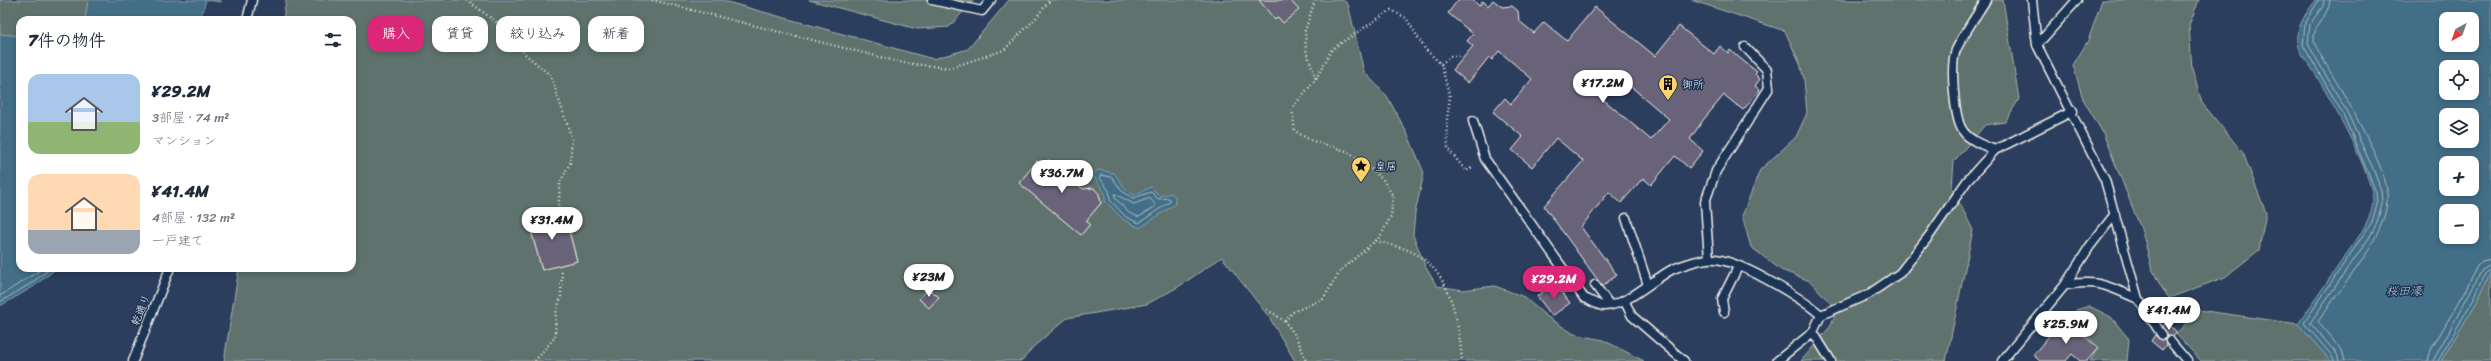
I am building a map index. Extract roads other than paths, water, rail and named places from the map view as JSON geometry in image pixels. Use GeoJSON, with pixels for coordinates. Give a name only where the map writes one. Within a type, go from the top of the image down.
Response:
{"type":"FeatureCollection","features":[{"type":"Feature","properties":{"kind":"lane"},"geometry":{"type":"LineString","coordinates":[[248,16],[252,0]]}},
{"type":"Feature","properties":{"kind":"lane"},"geometry":{"type":"LineString","coordinates":[[932,0],[982,11],[991,0]]}},
{"type":"Feature","properties":{"kind":"lane"},"geometry":{"type":"LineString","coordinates":[[1986,0],[1955,51],[1954,83],[1957,113],[1963,132],[1979,143],[1995,150]]}},
{"type":"Feature","properties":{"kind":"lane"},"geometry":{"type":"LineString","coordinates":[[2032,0],[2037,45],[2106,180],[2138,299],[2162,335]]}},
{"type":"Feature","properties":{"kind":"lane"},"geometry":{"type":"LineString","coordinates":[[2037,45],[2077,0]]}},
{"type":"Feature","properties":{"kind":"lane"},"geometry":{"type":"LineString","coordinates":[[1709,259],[1705,202],[1716,171],[1769,88],[1767,70],[1745,47]]}},
{"type":"Feature","properties":{"kind":"lane"},"geometry":{"type":"LineString","coordinates":[[1777,361],[1814,332],[1821,315],[1869,294],[1900,273],[1929,236],[1967,181],[1995,150],[2072,111]]}},
{"type":"Feature","properties":{"kind":"lane"},"geometry":{"type":"LineString","coordinates":[[1473,121],[1485,159],[1584,298],[1603,306],[1624,300],[1673,269],[1709,259],[1738,267],[1805,302],[1821,315]]}},
{"type":"Feature","properties":{"kind":"lane"},"geometry":{"type":"LineString","coordinates":[[2002,361],[2065,285],[2090,246],[2115,214]]}},
{"type":"Feature","properties":{"kind":"lane"},"geometry":{"type":"LineString","coordinates":[[1626,218],[1648,285]]}},
{"type":"Feature","properties":{"kind":"lane"},"geometry":{"type":"LineString","coordinates":[[1724,312],[1722,299],[1738,267]]}},
{"type":"Feature","properties":{"kind":"lane","name":"乾通り"},"geometry":{"type":"LineString","coordinates":[[133,361],[168,272]]}},
{"type":"Feature","properties":{"kind":"lane"},"geometry":{"type":"LineString","coordinates":[[2065,285],[2086,281],[2103,284],[2138,299]]}},
{"type":"Feature","properties":{"kind":"lane"},"geometry":{"type":"LineString","coordinates":[[1595,285],[1609,304]]}},
{"type":"Feature","properties":{"kind":"lane"},"geometry":{"type":"LineString","coordinates":[[1624,300],[1632,316],[1684,361]]}},
{"type":"Feature","properties":{"kind":"lane"},"geometry":{"type":"LineString","coordinates":[[1814,332],[1831,361]]}},
{"type":"Feature","properties":{"kind":"lane"},"geometry":{"type":"LineString","coordinates":[[2170,341],[2187,361]]}},
{"type":"Feature","properties":{"kind":"water"},"geometry":{"type":"Polygon","coordinates":[[[88,0],[206,0],[201,16],[86,16],[88,0]]]}},
{"type":"Feature","properties":{"kind":"water"},"geometry":{"type":"Polygon","coordinates":[[[206,0],[221,0],[221,2],[206,0]]]}},
{"type":"Feature","properties":{"kind":"water","name":"桜田濠"},"geometry":{"type":"Polygon","coordinates":[[[2316,0],[2491,0],[2491,271],[2478,300],[2441,361],[2331,361],[2298,324],[2361,233],[2370,214],[2373,202],[2367,175],[2350,138],[2323,87],[2299,47],[2298,33],[2305,16],[2316,0]]]}},
{"type":"Feature","properties":{"kind":"water"},"geometry":{"type":"Polygon","coordinates":[[[0,34],[16,36],[16,272],[52,272],[33,287],[0,306],[0,34]]]}},
{"type":"Feature","properties":{"kind":"water"},"geometry":{"type":"Polygon","coordinates":[[[1098,170],[1114,173],[1125,188],[1134,195],[1151,187],[1160,196],[1171,193],[1175,196],[1175,204],[1140,228],[1124,220],[1105,201],[1105,193],[1093,175],[1098,170]]]}},
{"type":"Feature","properties":{"kind":"place","name":"御所"},"geometry":{"type":"Point","coordinates":[1668,101]}},
{"type":"Feature","properties":{"kind":"place","name":"皇居"},"geometry":{"type":"Point","coordinates":[1361,183]}}]}
